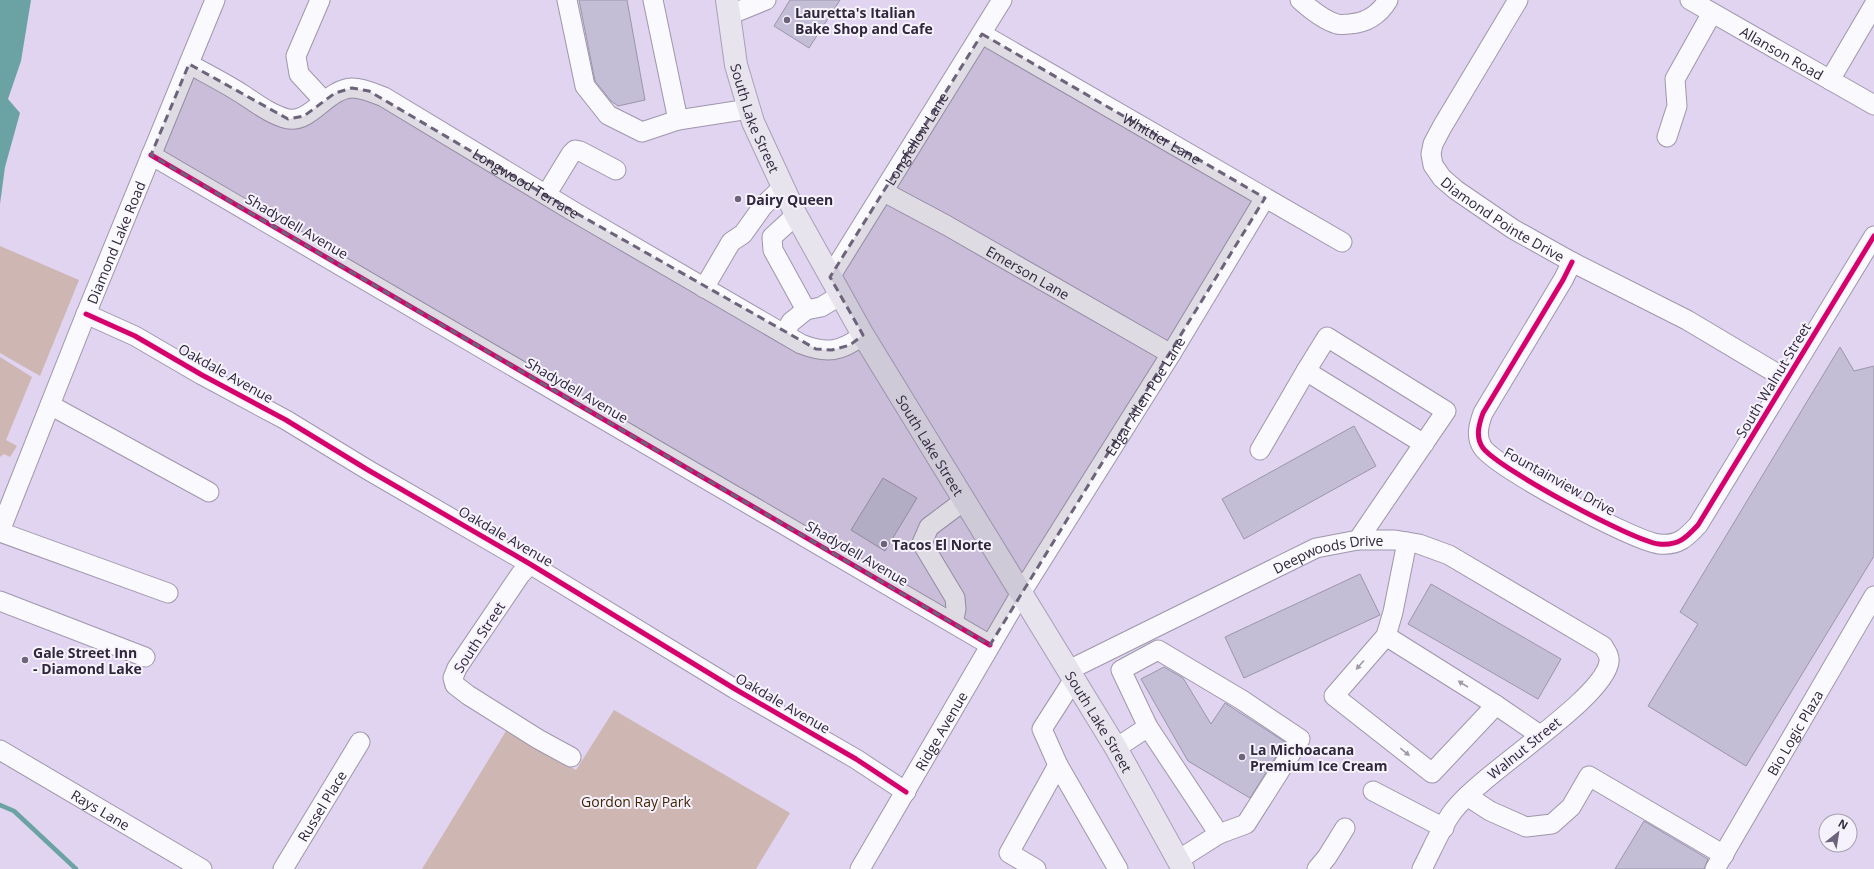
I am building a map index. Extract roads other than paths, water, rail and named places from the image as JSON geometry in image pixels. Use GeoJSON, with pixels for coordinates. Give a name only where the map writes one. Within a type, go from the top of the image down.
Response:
{"type":"FeatureCollection","features":[{"type":"Feature","properties":{"kind":"main road","name":"South Lake Street"},"geometry":{"type":"LineString","coordinates":[[728,7],[736,65],[753,122],[796,215],[863,335],[1072,674],[1116,748],[1181,864]]}},
{"type":"Feature","properties":{"kind":"street","name":"Diamond Lake Road"},"geometry":{"type":"LineString","coordinates":[[0,532],[86,314],[216,0]]}},
{"type":"Feature","properties":{"kind":"street"},"geometry":{"type":"LineString","coordinates":[[320,0],[296,56],[299,74],[324,101]]}},
{"type":"Feature","properties":{"kind":"street"},"geometry":{"type":"LineString","coordinates":[[567,0],[585,86],[608,115],[642,132],[678,120],[749,109]]}},
{"type":"Feature","properties":{"kind":"street"},"geometry":{"type":"LineString","coordinates":[[653,0],[678,120]]}},
{"type":"Feature","properties":{"kind":"street"},"geometry":{"type":"LineString","coordinates":[[728,7],[766,0]]}},
{"type":"Feature","properties":{"kind":"street","name":"Longfellow Lane"},"geometry":{"type":"LineString","coordinates":[[836,286],[884,192],[1002,0]]}},
{"type":"Feature","properties":{"kind":"street"},"geometry":{"type":"LineString","coordinates":[[1300,0],[1313,11],[1338,25],[1355,24],[1368,20],[1376,15],[1388,0]]}},
{"type":"Feature","properties":{"kind":"street","name":"Diamond Pointe Drive"},"geometry":{"type":"LineString","coordinates":[[1518,0],[1433,144],[1433,165],[1442,178],[1456,190],[1514,229],[1572,262],[1687,320],[1786,379]]}},
{"type":"Feature","properties":{"kind":"street","name":"Allanson Road"},"geometry":{"type":"LineString","coordinates":[[1690,0],[1874,105]]}},
{"type":"Feature","properties":{"kind":"street"},"geometry":{"type":"LineString","coordinates":[[1830,80],[1874,5]]}},
{"type":"Feature","properties":{"kind":"street"},"geometry":{"type":"LineString","coordinates":[[1667,137],[1678,106],[1675,79],[1712,13]]}},
{"type":"Feature","properties":{"kind":"street","name":"Whittier Lane"},"geometry":{"type":"LineString","coordinates":[[982,34],[1342,242]]}},
{"type":"Feature","properties":{"kind":"street","name":"Longwood Terrace"},"geometry":{"type":"LineString","coordinates":[[189,64],[272,112],[288,119],[304,116],[335,93],[352,88],[369,91],[384,98],[546,195],[784,334],[816,349],[832,350],[850,345],[863,335]]}},
{"type":"Feature","properties":{"kind":"street"},"geometry":{"type":"LineString","coordinates":[[546,195],[575,150],[580,150],[616,170]]}},
{"type":"Feature","properties":{"kind":"street","name":"Shadydell Avenue"},"geometry":{"type":"LineString","coordinates":[[152,155],[990,645]]}},
{"type":"Feature","properties":{"kind":"street"},"geometry":{"type":"LineString","coordinates":[[704,288],[731,242],[743,234],[764,206],[783,187]]}},
{"type":"Feature","properties":{"kind":"street","name":"Emerson Lane"},"geometry":{"type":"LineString","coordinates":[[884,192],[953,229],[1171,354]]}},
{"type":"Feature","properties":{"kind":"street","name":"Edgar Allen Poe Lane"},"geometry":{"type":"LineString","coordinates":[[1021,593],[1171,354],[1265,198]]}},
{"type":"Feature","properties":{"kind":"street"},"geometry":{"type":"LineString","coordinates":[[796,215],[772,237],[773,250],[806,310]]}},
{"type":"Feature","properties":{"kind":"street","name":"South Walnut Street"},"geometry":{"type":"LineString","coordinates":[[1690,534],[1698,525],[1731,474],[1786,379],[1874,236]]}},
{"type":"Feature","properties":{"kind":"street","name":"Fountainview Drive"},"geometry":{"type":"LineString","coordinates":[[1572,262],[1563,280],[1483,413],[1479,425],[1478,438],[1483,448],[1504,466],[1570,504],[1623,530],[1658,544],[1677,543],[1690,534]]}},
{"type":"Feature","properties":{"kind":"street"},"geometry":{"type":"LineString","coordinates":[[784,334],[791,322],[806,310],[821,307],[836,286]]}},
{"type":"Feature","properties":{"kind":"street","name":"Oakdale Avenue"},"geometry":{"type":"LineString","coordinates":[[86,314],[135,336],[202,375],[286,420],[368,470],[530,564],[728,685],[856,760],[906,792]]}},
{"type":"Feature","properties":{"kind":"street"},"geometry":{"type":"LineString","coordinates":[[1260,450],[1327,337],[1446,411],[1358,540]]}},
{"type":"Feature","properties":{"kind":"street"},"geometry":{"type":"LineString","coordinates":[[1306,371],[1424,444]]}},
{"type":"Feature","properties":{"kind":"street"},"geometry":{"type":"LineString","coordinates":[[50,405],[209,492]]}},
{"type":"Feature","properties":{"kind":"street"},"geometry":{"type":"LineString","coordinates":[[953,623],[956,609],[955,598],[922,543],[930,527],[964,500]]}},
{"type":"Feature","properties":{"kind":"street"},"geometry":{"type":"LineString","coordinates":[[0,532],[168,593]]}},
{"type":"Feature","properties":{"kind":"street","name":"Deepwoods Drive"},"geometry":{"type":"LineString","coordinates":[[1072,674],[1129,640],[1316,548],[1358,540],[1394,540],[1407,542],[1419,544],[1449,555],[1587,636]]}},
{"type":"Feature","properties":{"kind":"street"},"geometry":{"type":"LineString","coordinates":[[1407,542],[1393,612],[1386,636],[1334,696],[1432,773],[1496,705]]}},
{"type":"Feature","properties":{"kind":"street","name":"South Street"},"geometry":{"type":"LineString","coordinates":[[530,564],[520,575],[457,668],[453,678],[455,685],[538,739],[571,757]]}},
{"type":"Feature","properties":{"kind":"street","name":"Ridge Avenue"},"geometry":{"type":"LineString","coordinates":[[860,869],[1021,593]]}},
{"type":"Feature","properties":{"kind":"street","name":"Bio Logic Plaza"},"geometry":{"type":"LineString","coordinates":[[1720,862],[1874,596]]}},
{"type":"Feature","properties":{"kind":"street"},"geometry":{"type":"LineString","coordinates":[[0,601],[145,657]]}},
{"type":"Feature","properties":{"kind":"street"},"geometry":{"type":"LineString","coordinates":[[1386,636],[1496,705],[1540,736]]}},
{"type":"Feature","properties":{"kind":"street","name":"Walnut Street"},"geometry":{"type":"LineString","coordinates":[[1422,869],[1454,810],[1467,796],[1487,777],[1566,715],[1595,688],[1606,673],[1610,662],[1609,656],[1603,646],[1587,636]]}},
{"type":"Feature","properties":{"kind":"street"},"geometry":{"type":"LineString","coordinates":[[1129,640],[1141,659]]}},
{"type":"Feature","properties":{"kind":"street"},"geometry":{"type":"LineString","coordinates":[[1181,864],[1219,834],[1246,824],[1300,739],[1242,700],[1158,650],[1121,670],[1148,727],[1219,834]]}},
{"type":"Feature","properties":{"kind":"street"},"geometry":{"type":"LineString","coordinates":[[1072,674],[1042,729],[1058,765],[1118,869]]}},
{"type":"Feature","properties":{"kind":"street"},"geometry":{"type":"LineString","coordinates":[[1116,748],[1148,727]]}},
{"type":"Feature","properties":{"kind":"street","name":"Russel Place"},"geometry":{"type":"LineString","coordinates":[[282,869],[360,742]]}},
{"type":"Feature","properties":{"kind":"street","name":"Rays Lane"},"geometry":{"type":"LineString","coordinates":[[0,750],[202,869]]}},
{"type":"Feature","properties":{"kind":"street"},"geometry":{"type":"LineString","coordinates":[[1036,869],[1009,853],[1058,765]]}},
{"type":"Feature","properties":{"kind":"street"},"geometry":{"type":"LineString","coordinates":[[1467,796],[1490,811],[1526,827],[1552,824],[1571,806],[1589,776],[1720,862]]}},
{"type":"Feature","properties":{"kind":"street"},"geometry":{"type":"LineString","coordinates":[[1373,791],[1444,828]]}},
{"type":"Feature","properties":{"kind":"street"},"geometry":{"type":"LineString","coordinates":[[1317,869],[1327,857],[1345,828]]}},
{"type":"Feature","properties":{"kind":"waterway"},"geometry":{"type":"LineString","coordinates":[[0,805],[14,811],[76,869]]}},
{"type":"Feature","properties":{"kind":"place","name":"Lauretta's Italian Bake Shop and Cafe"},"geometry":{"type":"Point","coordinates":[787,20]}},
{"type":"Feature","properties":{"kind":"place","name":"Dairy Queen"},"geometry":{"type":"Point","coordinates":[738,199]}},
{"type":"Feature","properties":{"kind":"place","name":"Tacos El Norte"},"geometry":{"type":"Point","coordinates":[884,544]}},
{"type":"Feature","properties":{"kind":"place","name":"Gale Street Inn - Diamond Lake"},"geometry":{"type":"Point","coordinates":[25,660]}},
{"type":"Feature","properties":{"kind":"place","name":"La Michoacana Premium Ice Cream"},"geometry":{"type":"Point","coordinates":[1242,757]}},
{"type":"Feature","properties":{"kind":"park label","name":"Gordon Ray Park"},"geometry":{"type":"Point","coordinates":[636,801]}}]}
